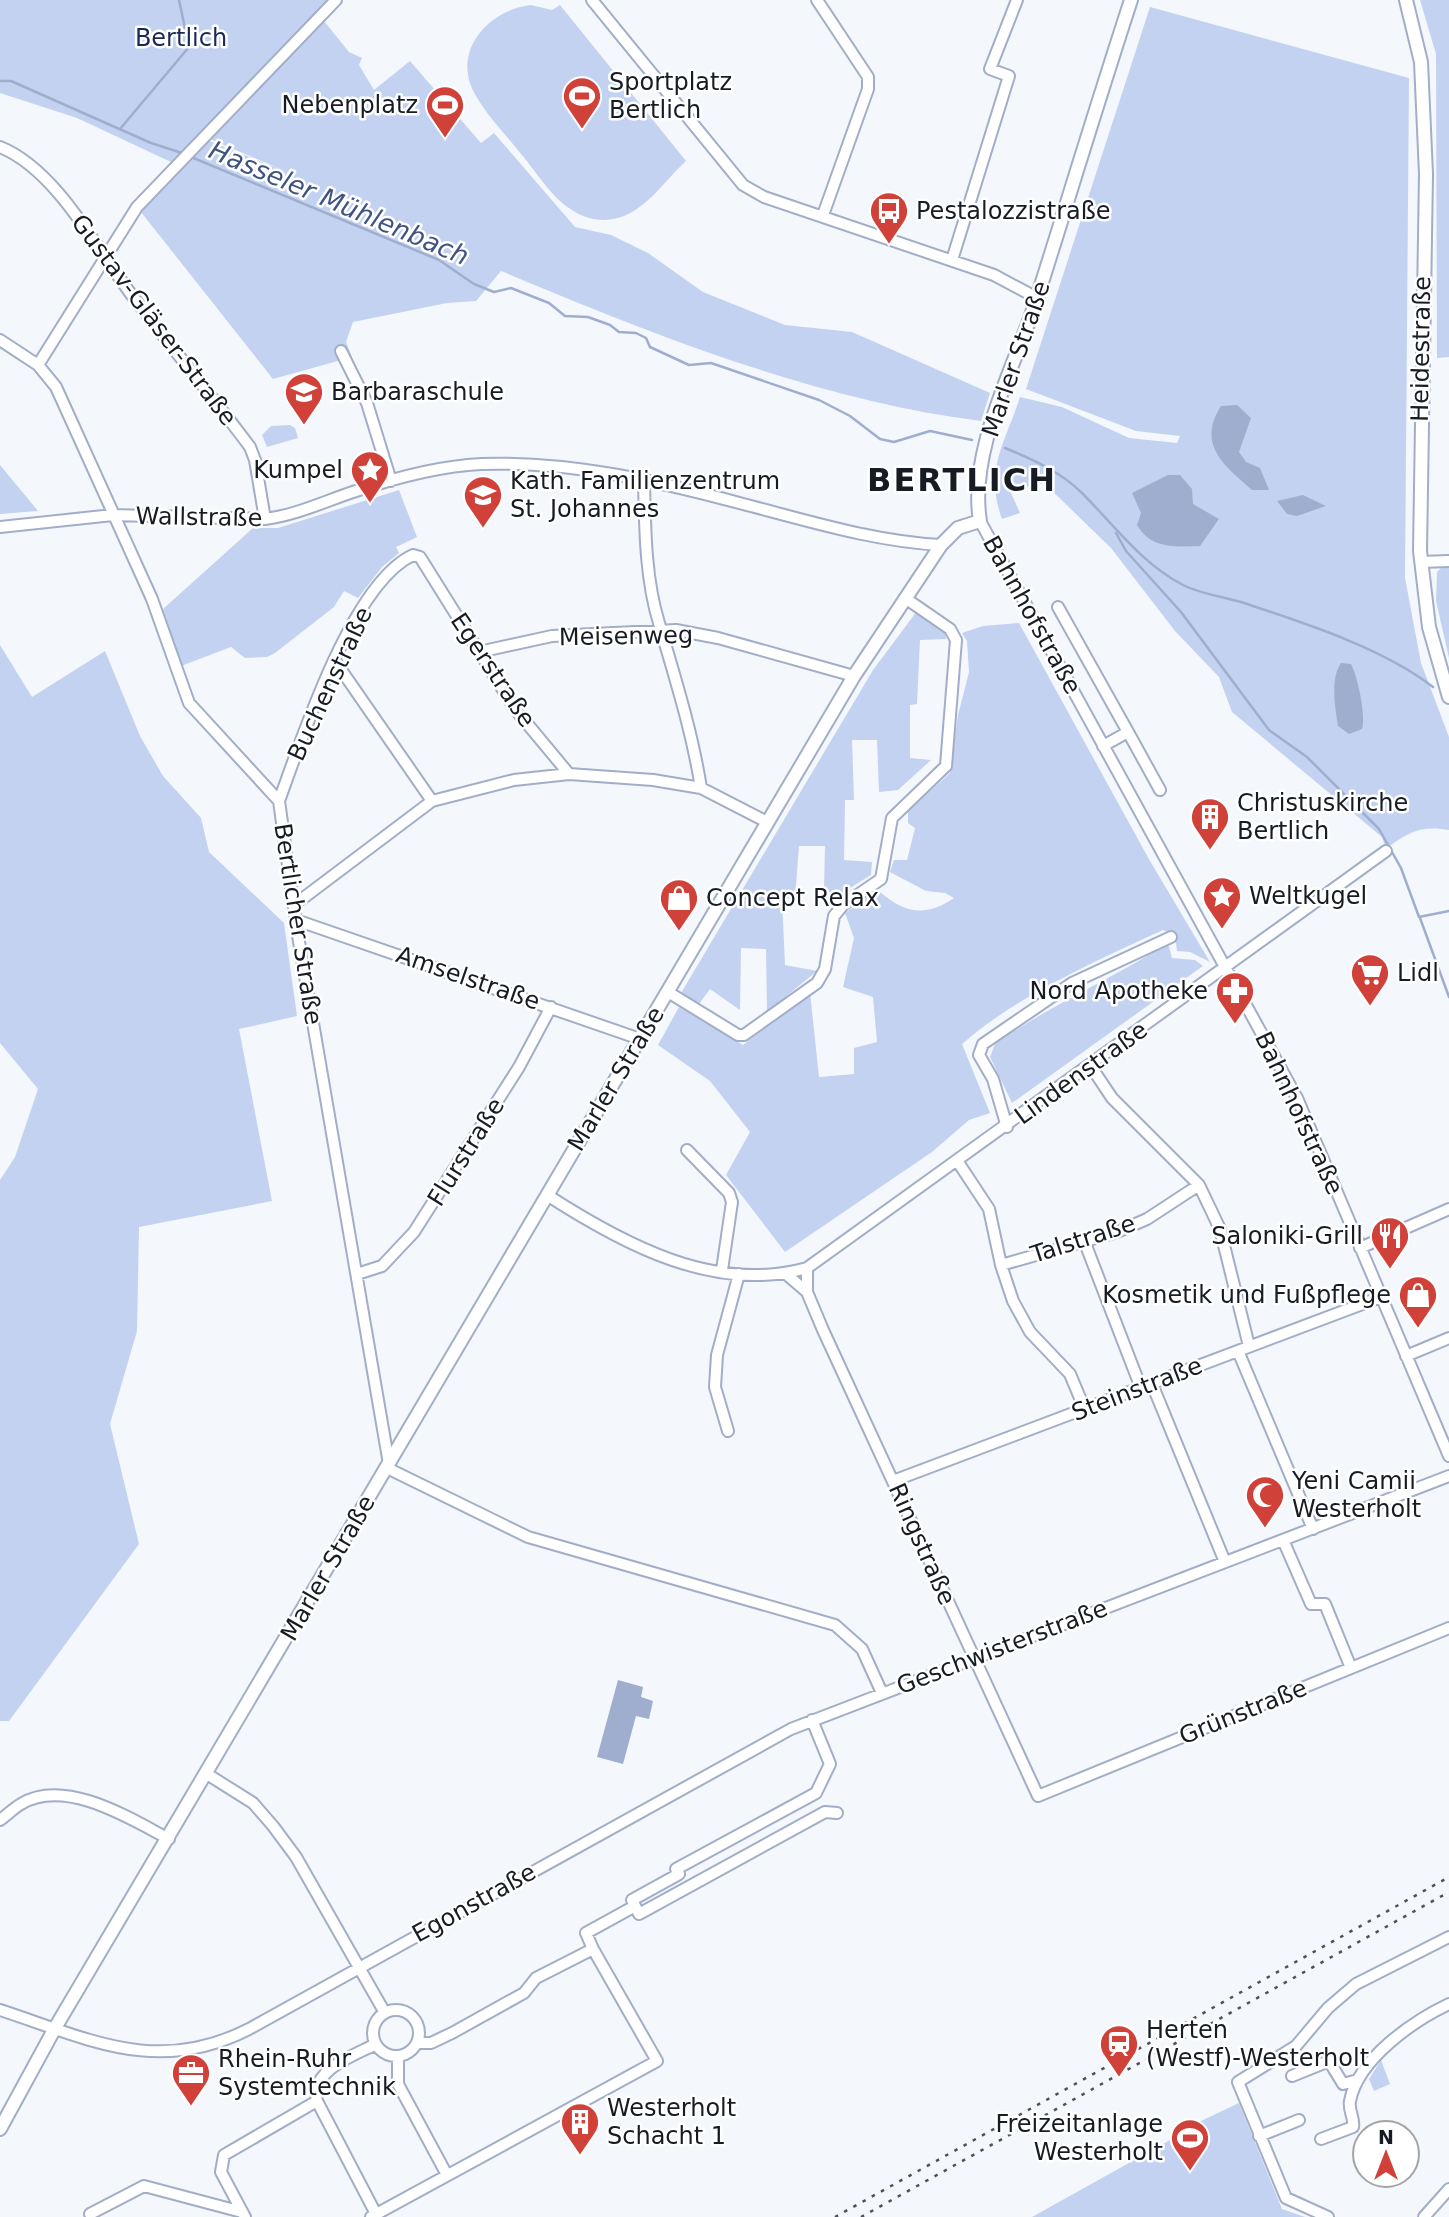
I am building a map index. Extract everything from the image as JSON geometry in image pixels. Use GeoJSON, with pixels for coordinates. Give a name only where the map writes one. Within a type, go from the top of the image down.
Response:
{"type":"FeatureCollection","features":[{"type":"Feature","properties":{"kind":"main road","name":"Marler Straße"},"geometry":{"type":"LineString","coordinates":[[0,2129],[55,2028],[854,676],[941,545],[958,528],[980,521],[978,498],[983,457],[1037,298],[1131,0]]}},
{"type":"Feature","properties":{"kind":"main road","name":"Heidestraße"},"geometry":{"type":"LineString","coordinates":[[1406,0],[1421,62],[1426,174],[1420,562],[1429,627],[1449,697]]}},
{"type":"Feature","properties":{"kind":"street"},"geometry":{"type":"LineString","coordinates":[[38,365],[137,207],[336,0]]}},
{"type":"Feature","properties":{"kind":"street"},"geometry":{"type":"LineString","coordinates":[[592,0],[743,185],[764,197],[994,275],[1037,298]]}},
{"type":"Feature","properties":{"kind":"street"},"geometry":{"type":"LineString","coordinates":[[817,0],[868,77],[868,89],[823,215]]}},
{"type":"Feature","properties":{"kind":"street"},"geometry":{"type":"LineString","coordinates":[[952,260],[1009,76],[990,69],[1017,0]]}},
{"type":"Feature","properties":{"kind":"street","name":"Gustav-Gläser-Straße"},"geometry":{"type":"LineString","coordinates":[[0,147],[41,175],[61,197],[104,259],[250,447],[255,460],[265,519]]}},
{"type":"Feature","properties":{"kind":"street","name":"Bertlicher Straße"},"geometry":{"type":"LineString","coordinates":[[0,340],[38,365],[56,387],[152,600],[190,703],[279,801],[296,920],[388,1466]]}},
{"type":"Feature","properties":{"kind":"street"},"geometry":{"type":"LineString","coordinates":[[341,351],[367,403],[391,481]]}},
{"type":"Feature","properties":{"kind":"street","name":"Wallstraße"},"geometry":{"type":"LineString","coordinates":[[0,527],[113,515],[265,519],[288,516],[391,481],[478,464],[568,468],[643,480],[843,532],[941,545]]}},
{"type":"Feature","properties":{"kind":"street"},"geometry":{"type":"LineString","coordinates":[[643,480],[646,542],[662,631],[684,703],[701,788]]}},
{"type":"Feature","properties":{"kind":"street","name":"Bahnhofstraße"},"geometry":{"type":"LineString","coordinates":[[980,521],[1297,1098],[1449,1456]]}},
{"type":"Feature","properties":{"kind":"street","name":"Buchenstraße"},"geometry":{"type":"LineString","coordinates":[[279,801],[335,661],[369,598],[388,571],[413,555],[423,562]]}},
{"type":"Feature","properties":{"kind":"street"},"geometry":{"type":"LineString","coordinates":[[1420,562],[1449,561]]}},
{"type":"Feature","properties":{"kind":"street","name":"Egerstraße"},"geometry":{"type":"LineString","coordinates":[[423,562],[516,709],[569,774]]}},
{"type":"Feature","properties":{"kind":"street"},"geometry":{"type":"LineString","coordinates":[[668,992],[732,1031],[744,1035],[817,983],[825,969],[834,916],[843,905],[881,879],[892,818],[946,766],[951,727],[956,640],[950,629],[905,598]]}},
{"type":"Feature","properties":{"kind":"street","name":"Bahnhofstraße"},"geometry":{"type":"LineString","coordinates":[[1058,607],[1160,790]]}},
{"type":"Feature","properties":{"kind":"street","name":"Meisenweg"},"geometry":{"type":"LineString","coordinates":[[479,652],[552,636],[662,631],[705,635],[854,676]]}},
{"type":"Feature","properties":{"kind":"street"},"geometry":{"type":"LineString","coordinates":[[335,661],[432,801]]}},
{"type":"Feature","properties":{"kind":"street"},"geometry":{"type":"LineString","coordinates":[[1103,746],[1128,732]]}},
{"type":"Feature","properties":{"kind":"street"},"geometry":{"type":"LineString","coordinates":[[293,901],[302,899],[340,872],[432,801],[514,780],[569,774],[653,780],[701,788],[767,822]]}},
{"type":"Feature","properties":{"kind":"street","name":"Lindenstraße"},"geometry":{"type":"LineString","coordinates":[[548,1195],[638,1248],[673,1261],[739,1274],[786,1274],[807,1268],[1007,1127],[1386,851]]}},
{"type":"Feature","properties":{"kind":"street","name":"Amselstraße"},"geometry":{"type":"LineString","coordinates":[[296,920],[640,1039]]}},
{"type":"Feature","properties":{"kind":"street"},"geometry":{"type":"LineString","coordinates":[[1007,1127],[993,1079],[979,1055],[983,1044],[1072,983],[1171,937]]}},
{"type":"Feature","properties":{"kind":"street","name":"Flurstraße"},"geometry":{"type":"LineString","coordinates":[[357,1273],[382,1266],[414,1232],[519,1067],[551,1007]]}},
{"type":"Feature","properties":{"kind":"street"},"geometry":{"type":"LineString","coordinates":[[1090,1065],[1112,1098],[1199,1185],[1220,1229],[1249,1346]]}},
{"type":"Feature","properties":{"kind":"street"},"geometry":{"type":"LineString","coordinates":[[687,1150],[729,1194],[732,1202],[722,1270]]}},
{"type":"Feature","properties":{"kind":"street"},"geometry":{"type":"LineString","coordinates":[[958,1162],[989,1209],[1000,1265],[1013,1301],[1030,1332],[1070,1374],[1085,1410]]}},
{"type":"Feature","properties":{"kind":"street","name":"Talstraße"},"geometry":{"type":"LineString","coordinates":[[1000,1265],[1085,1243],[1147,1219],[1199,1185]]}},
{"type":"Feature","properties":{"kind":"street"},"geometry":{"type":"LineString","coordinates":[[1360,1248],[1449,1209]]}},
{"type":"Feature","properties":{"kind":"street"},"geometry":{"type":"LineString","coordinates":[[1085,1243],[1225,1562]]}},
{"type":"Feature","properties":{"kind":"street","name":"Ringstraße"},"geometry":{"type":"LineString","coordinates":[[807,1268],[807,1292],[1038,1796]]}},
{"type":"Feature","properties":{"kind":"street"},"geometry":{"type":"LineString","coordinates":[[729,1432],[715,1387],[717,1355],[739,1274]]}},
{"type":"Feature","properties":{"kind":"street","name":"Ringstraße"},"geometry":{"type":"LineString","coordinates":[[786,1274],[807,1292]]}},
{"type":"Feature","properties":{"kind":"street","name":"Steinstraße"},"geometry":{"type":"LineString","coordinates":[[893,1481],[1381,1297]]}},
{"type":"Feature","properties":{"kind":"street"},"geometry":{"type":"LineString","coordinates":[[1406,1356],[1449,1338]]}},
{"type":"Feature","properties":{"kind":"street"},"geometry":{"type":"LineString","coordinates":[[1238,1351],[1313,1529]]}},
{"type":"Feature","properties":{"kind":"street","name":"Geschwisterstraße"},"geometry":{"type":"LineString","coordinates":[[388,1466],[528,1537],[835,1625],[862,1649],[882,1693],[1449,1476]]}},
{"type":"Feature","properties":{"kind":"street"},"geometry":{"type":"LineString","coordinates":[[1283,1540],[1311,1604],[1325,1604],[1351,1668]]}},
{"type":"Feature","properties":{"kind":"street","name":"Grünstraße"},"geometry":{"type":"LineString","coordinates":[[1038,1796],[1449,1628]]}},
{"type":"Feature","properties":{"kind":"street","name":"Egonstraße"},"geometry":{"type":"LineString","coordinates":[[0,2010],[130,2052],[181,2052],[234,2037],[770,1740],[812,1720],[882,1693]]}},
{"type":"Feature","properties":{"kind":"street"},"geometry":{"type":"LineString","coordinates":[[812,1720],[830,1764],[816,1793],[676,1870],[679,1874],[632,1900],[639,1913],[825,1812],[837,1813]]}},
{"type":"Feature","properties":{"kind":"street"},"geometry":{"type":"LineString","coordinates":[[207,1774],[253,1804],[274,1826],[296,1857],[385,2013]]}},
{"type":"Feature","properties":{"kind":"street"},"geometry":{"type":"LineString","coordinates":[[0,1821],[23,1802],[41,1797],[70,1798],[94,1802],[169,1839]]}},
{"type":"Feature","properties":{"kind":"street"},"geometry":{"type":"LineString","coordinates":[[376,2044],[326,2072],[317,2083],[317,2101],[373,2216],[657,2060],[586,1933],[635,1906]]}},
{"type":"Feature","properties":{"kind":"street"},"geometry":{"type":"LineString","coordinates":[[1328,2217],[1286,2198],[1238,2082],[1296,2046],[1328,2008],[1356,1984],[1449,1937]]}},
{"type":"Feature","properties":{"kind":"street"},"geometry":{"type":"LineString","coordinates":[[417,2043],[431,2043],[452,2033],[524,1993],[536,1978],[593,1949]]}},
{"type":"Feature","properties":{"kind":"street"},"geometry":{"type":"LineString","coordinates":[[1321,2139],[1353,2127],[1349,2104],[1358,2080],[1390,2042],[1421,2019],[1449,2004]]}},
{"type":"Feature","properties":{"kind":"street"},"geometry":{"type":"LineString","coordinates":[[399,2011],[412,2017],[419,2029],[417,2043],[410,2052],[398,2056],[385,2054],[376,2044],[375,2024],[385,2013],[399,2011]]}},
{"type":"Feature","properties":{"kind":"street"},"geometry":{"type":"LineString","coordinates":[[398,2056],[398,2084],[447,2175]]}},
{"type":"Feature","properties":{"kind":"street"},"geometry":{"type":"LineString","coordinates":[[1292,2076],[1329,2061],[1343,2084],[1358,2080]]}},
{"type":"Feature","properties":{"kind":"street"},"geometry":{"type":"LineString","coordinates":[[244,2214],[221,2172],[224,2155],[317,2101]]}},
{"type":"Feature","properties":{"kind":"street"},"geometry":{"type":"LineString","coordinates":[[1259,2136],[1299,2120]]}},
{"type":"Feature","properties":{"kind":"street"},"geometry":{"type":"LineString","coordinates":[[90,2214],[144,2186],[244,2214]]}},
{"type":"Feature","properties":{"kind":"street"},"geometry":{"type":"LineString","coordinates":[[1424,2217],[1449,2189]]}},
{"type":"Feature","properties":{"kind":"green space","name":"Bertlich"},"geometry":{"type":"Polygon","coordinates":[[[0,0],[329,0],[171,162],[77,118],[0,93],[0,0]]]}},
{"type":"Feature","properties":{"kind":"green space"},"geometry":{"type":"Polygon","coordinates":[[[1420,0],[1449,0],[1449,357],[1437,358],[1436,54],[1420,0]]]}},
{"type":"Feature","properties":{"kind":"green space","name":"Sportplatz Bertlich"},"geometry":{"type":"Polygon","coordinates":[[[531,5],[552,10],[560,5],[686,161],[644,204],[624,216],[608,220],[592,219],[565,205],[545,185],[476,96],[469,80],[467,64],[477,36],[500,15],[531,5]]]}},
{"type":"Feature","properties":{"kind":"green space"},"geometry":{"type":"Polygon","coordinates":[[[1150,7],[1409,78],[1405,578],[1421,663],[1449,737],[1449,830],[1431,828],[1415,831],[1386,849],[1382,837],[1232,712],[1219,677],[1175,631],[1111,548],[1045,484],[1034,484],[1011,493],[1020,513],[1002,519],[995,485],[996,471],[1020,397],[1062,407],[1129,438],[1177,443],[1180,436],[1136,431],[1026,389],[1150,7]]]}},
{"type":"Feature","properties":{"kind":"green space"},"geometry":{"type":"Polygon","coordinates":[[[324,21],[349,52],[362,58],[359,65],[374,90],[410,61],[481,143],[494,133],[575,227],[611,235],[648,253],[703,292],[785,325],[852,332],[990,393],[981,421],[858,398],[736,362],[501,271],[476,301],[447,303],[353,322],[346,342],[352,357],[273,379],[137,207],[202,138],[285,171],[210,139],[324,21]]]}},
{"type":"Feature","properties":{"kind":"green space"},"geometry":{"type":"Polygon","coordinates":[[[290,425],[295,428],[298,438],[267,447],[262,435],[271,426],[290,425]]]}},
{"type":"Feature","properties":{"kind":"green space"},"geometry":{"type":"Polygon","coordinates":[[[0,465],[38,511],[0,514],[0,465]]]}},
{"type":"Feature","properties":{"kind":"green space"},"geometry":{"type":"Polygon","coordinates":[[[399,490],[417,537],[396,547],[399,553],[382,567],[358,598],[344,591],[334,607],[267,657],[245,658],[231,647],[181,666],[163,609],[253,528],[278,528],[399,490]]]}},
{"type":"Feature","properties":{"kind":"green space"},"geometry":{"type":"Polygon","coordinates":[[[1445,564],[1449,564],[1449,658],[1436,601],[1437,572],[1445,564]]]}},
{"type":"Feature","properties":{"kind":"green space"},"geometry":{"type":"Polygon","coordinates":[[[917,611],[946,632],[946,639],[920,640],[917,704],[910,705],[910,758],[931,760],[898,790],[879,792],[877,740],[852,740],[854,800],[845,800],[844,860],[872,862],[871,875],[837,896],[824,889],[825,846],[799,846],[795,898],[782,899],[785,965],[817,971],[767,1012],[766,949],[741,948],[740,1010],[710,989],[699,1004],[681,993],[873,670],[917,611]]]}},
{"type":"Feature","properties":{"kind":"green space"},"geometry":{"type":"Polygon","coordinates":[[[1019,623],[1150,861],[1210,962],[1190,952],[1177,951],[1175,935],[1163,930],[1058,980],[984,1026],[962,1044],[990,1113],[969,1120],[932,1152],[785,1252],[726,1175],[750,1132],[710,1081],[658,1045],[679,1007],[743,1045],[810,992],[819,1077],[854,1074],[854,1048],[877,1042],[873,997],[843,987],[854,938],[845,913],[878,890],[896,904],[914,910],[933,908],[954,898],[945,893],[926,891],[890,872],[894,860],[907,860],[915,828],[908,823],[908,811],[950,773],[958,715],[969,672],[967,641],[962,633],[983,626],[1019,623]]]}},
{"type":"Feature","properties":{"kind":"green space"},"geometry":{"type":"Polygon","coordinates":[[[0,645],[32,697],[105,651],[140,736],[163,776],[201,818],[209,852],[284,923],[297,1016],[239,1029],[272,1201],[139,1227],[137,1331],[110,1424],[139,1544],[9,1721],[0,1721],[0,1180],[15,1157],[38,1089],[0,1043],[0,645]]]}},
{"type":"Feature","properties":{"kind":"green space"},"geometry":{"type":"Polygon","coordinates":[[[1168,943],[1172,958],[1195,960],[1203,966],[1012,1103],[990,1057],[995,1044],[1037,1017],[1168,943]]]}},
{"type":"Feature","properties":{"kind":"green space"},"geometry":{"type":"Polygon","coordinates":[[[1381,2060],[1390,2084],[1374,2091],[1369,2079],[1381,2060]]]}},
{"type":"Feature","properties":{"kind":"green space","name":"Freizeitanlage Westerholt"},"geometry":{"type":"Polygon","coordinates":[[[1239,2103],[1282,2209],[1305,2217],[1032,2217],[1181,2134],[1184,2129],[1239,2103]]]}},
{"type":"Feature","properties":{"kind":"shaded area"},"geometry":{"type":"Polygon","coordinates":[[[1237,405],[1251,418],[1239,452],[1246,462],[1260,468],[1269,490],[1252,490],[1217,454],[1212,432],[1214,420],[1221,406],[1237,405]]]}},
{"type":"Feature","properties":{"kind":"shaded area"},"geometry":{"type":"Polygon","coordinates":[[[1168,475],[1180,475],[1192,489],[1193,504],[1219,519],[1200,546],[1164,545],[1149,539],[1137,525],[1141,513],[1132,493],[1168,475]]]}},
{"type":"Feature","properties":{"kind":"shaded area"},"geometry":{"type":"Polygon","coordinates":[[[1303,495],[1326,506],[1297,516],[1287,514],[1277,501],[1303,495]]]}},
{"type":"Feature","properties":{"kind":"shaded area"},"geometry":{"type":"Polygon","coordinates":[[[1341,663],[1351,664],[1362,706],[1362,729],[1349,734],[1338,726],[1334,693],[1335,677],[1341,663]]]}},
{"type":"Feature","properties":{"kind":"shaded area"},"geometry":{"type":"Polygon","coordinates":[[[618,1680],[643,1687],[641,1697],[653,1701],[649,1719],[636,1716],[623,1764],[597,1757],[618,1680]]]}},
{"type":"Feature","properties":{"kind":"waterway"},"geometry":{"type":"LineString","coordinates":[[120,129],[189,47],[179,0]]}},
{"type":"Feature","properties":{"kind":"waterway","name":"Hasseler Mühlenbach"},"geometry":{"type":"LineString","coordinates":[[0,81],[11,81],[151,143],[182,153]]}},
{"type":"Feature","properties":{"kind":"waterway","name":"Hasseler Mühlenbach"},"geometry":{"type":"LineString","coordinates":[[191,157],[439,260],[474,284],[494,292],[511,288],[549,303],[565,316],[588,317],[610,325],[619,332],[636,333],[646,338],[650,347],[689,365],[711,363],[819,400],[850,416],[880,439],[894,442],[930,431],[972,440]]}},
{"type":"Feature","properties":{"kind":"waterway"},"geometry":{"type":"LineString","coordinates":[[1005,448],[1056,472],[1082,493],[1141,555],[1183,585],[1244,603],[1342,638],[1391,660],[1433,687]]}},
{"type":"Feature","properties":{"kind":"waterway"},"geometry":{"type":"LineString","coordinates":[[1116,533],[1126,551],[1181,612],[1269,730],[1307,757],[1379,829],[1401,868],[1419,917],[1449,911]]}},
{"type":"Feature","properties":{"kind":"waterway"},"geometry":{"type":"LineString","coordinates":[[1420,918],[1449,997]]}},
{"type":"Feature","properties":{"kind":"railway"},"geometry":{"type":"LineString","coordinates":[[835,2217],[1449,1877]]}},
{"type":"Feature","properties":{"kind":"railway"},"geometry":{"type":"LineString","coordinates":[[861,2217],[1449,1892]]}},
{"type":"Feature","properties":{"kind":"place","name":"Sportplatz Bertlich"},"geometry":{"type":"Point","coordinates":[582,130]}},
{"type":"Feature","properties":{"kind":"place","name":"Nebenplatz"},"geometry":{"type":"Point","coordinates":[445,139]}},
{"type":"Feature","properties":{"kind":"place","name":"Pestalozzistraße"},"geometry":{"type":"Point","coordinates":[889,245]}},
{"type":"Feature","properties":{"kind":"place","name":"Barbaraschule"},"geometry":{"type":"Point","coordinates":[304,426]}},
{"type":"Feature","properties":{"kind":"place","name":"Kumpel"},"geometry":{"type":"Point","coordinates":[370,504]}},
{"type":"Feature","properties":{"kind":"place","name":"Kath. Familienzentrum St. Johannes"},"geometry":{"type":"Point","coordinates":[483,529]}},
{"type":"Feature","properties":{"kind":"place","name":"Christuskirche Bertlich"},"geometry":{"type":"Point","coordinates":[1210,851]}},
{"type":"Feature","properties":{"kind":"place","name":"Weltkugel"},"geometry":{"type":"Point","coordinates":[1222,930]}},
{"type":"Feature","properties":{"kind":"place","name":"Concept Relax"},"geometry":{"type":"Point","coordinates":[679,932]}},
{"type":"Feature","properties":{"kind":"place","name":"Lidl"},"geometry":{"type":"Point","coordinates":[1370,1007]}},
{"type":"Feature","properties":{"kind":"place","name":"Nord Apotheke"},"geometry":{"type":"Point","coordinates":[1235,1025]}},
{"type":"Feature","properties":{"kind":"place","name":"Saloniki-Grill"},"geometry":{"type":"Point","coordinates":[1390,1270]}},
{"type":"Feature","properties":{"kind":"place","name":"Kosmetik und Fußpflege"},"geometry":{"type":"Point","coordinates":[1418,1329]}},
{"type":"Feature","properties":{"kind":"place","name":"Yeni Camii Westerholt"},"geometry":{"type":"Point","coordinates":[1265,1529]}},
{"type":"Feature","properties":{"kind":"place","name":"Herten (Westf)-Westerholt"},"geometry":{"type":"Point","coordinates":[1119,2078]}},
{"type":"Feature","properties":{"kind":"place","name":"Rhein-Ruhr Systemtechnik"},"geometry":{"type":"Point","coordinates":[191,2107]}},
{"type":"Feature","properties":{"kind":"place","name":"Westerholt Schacht 1"},"geometry":{"type":"Point","coordinates":[580,2156]}},
{"type":"Feature","properties":{"kind":"place","name":"Freizeitanlage Westerholt"},"geometry":{"type":"Point","coordinates":[1190,2172]}},
{"type":"Feature","properties":{"kind":"district","name":"BERTLICH"},"geometry":{"type":"Point","coordinates":[962,480]}}]}
